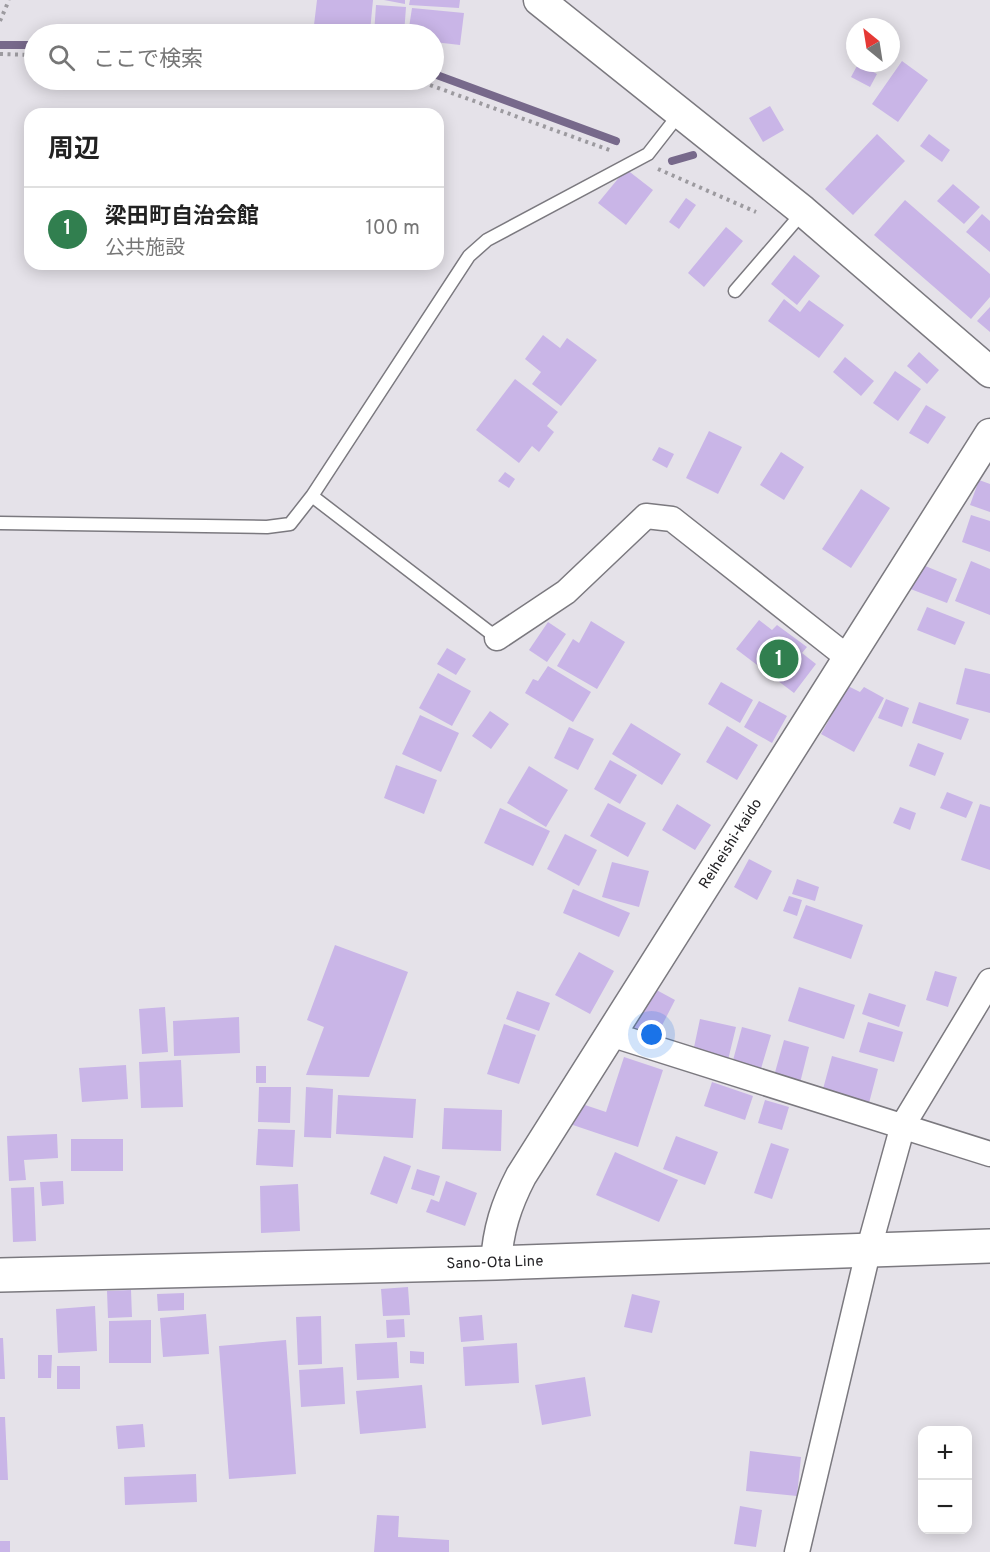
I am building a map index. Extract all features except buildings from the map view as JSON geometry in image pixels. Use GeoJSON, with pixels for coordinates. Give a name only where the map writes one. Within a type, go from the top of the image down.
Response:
{"type":"FeatureCollection","features":[{"type":"Feature","properties":{"kind":"main road","name":"Sano-Ota Line"},"geometry":{"type":"LineString","coordinates":[[0,1275],[496,1263],[869,1248],[990,1246]]}},
{"type":"Feature","properties":{"kind":"street"},"geometry":{"type":"LineString","coordinates":[[539,0],[803,211],[990,372]]}},
{"type":"Feature","properties":{"kind":"street","name":"Reiheishi-kaido"},"geometry":{"type":"LineString","coordinates":[[496,1263],[498,1233],[506,1206],[521,1176],[990,434]]}},
{"type":"Feature","properties":{"kind":"street"},"geometry":{"type":"LineString","coordinates":[[497,638],[566,592],[646,516],[672,519],[847,657]]}},
{"type":"Feature","properties":{"kind":"street"},"geometry":{"type":"LineString","coordinates":[[797,1552],[869,1248],[903,1125],[990,981]]}},
{"type":"Feature","properties":{"kind":"street"},"geometry":{"type":"LineString","coordinates":[[610,1034],[990,1154]]}},
{"type":"Feature","properties":{"kind":"lane"},"geometry":{"type":"LineString","coordinates":[[0,523],[267,527],[291,524],[312,496],[468,256],[487,240],[637,160],[652,149],[681,112]]}},
{"type":"Feature","properties":{"kind":"lane"},"geometry":{"type":"LineString","coordinates":[[735,291],[803,211]]}},
{"type":"Feature","properties":{"kind":"lane"},"geometry":{"type":"LineString","coordinates":[[312,496],[497,638]]}},
{"type":"Feature","properties":{"kind":"path"},"geometry":{"type":"LineString","coordinates":[[0,21],[9,0]]}},
{"type":"Feature","properties":{"kind":"path"},"geometry":{"type":"LineString","coordinates":[[0,54],[24,55]]}},
{"type":"Feature","properties":{"kind":"path"},"geometry":{"type":"LineString","coordinates":[[444,90],[637,160],[756,212],[783,232]]}},
{"type":"Feature","properties":{"kind":"waterway"},"geometry":{"type":"LineString","coordinates":[[0,45],[24,45]]}},
{"type":"Feature","properties":{"kind":"waterway"},"geometry":{"type":"LineString","coordinates":[[444,78],[616,141]]}},
{"type":"Feature","properties":{"kind":"waterway"},"geometry":{"type":"LineString","coordinates":[[672,161],[693,155]]}},
{"type":"Feature","properties":{"kind":"place","name":"梁田町自治会館"},"geometry":{"type":"Point","coordinates":[779,659]}}]}
